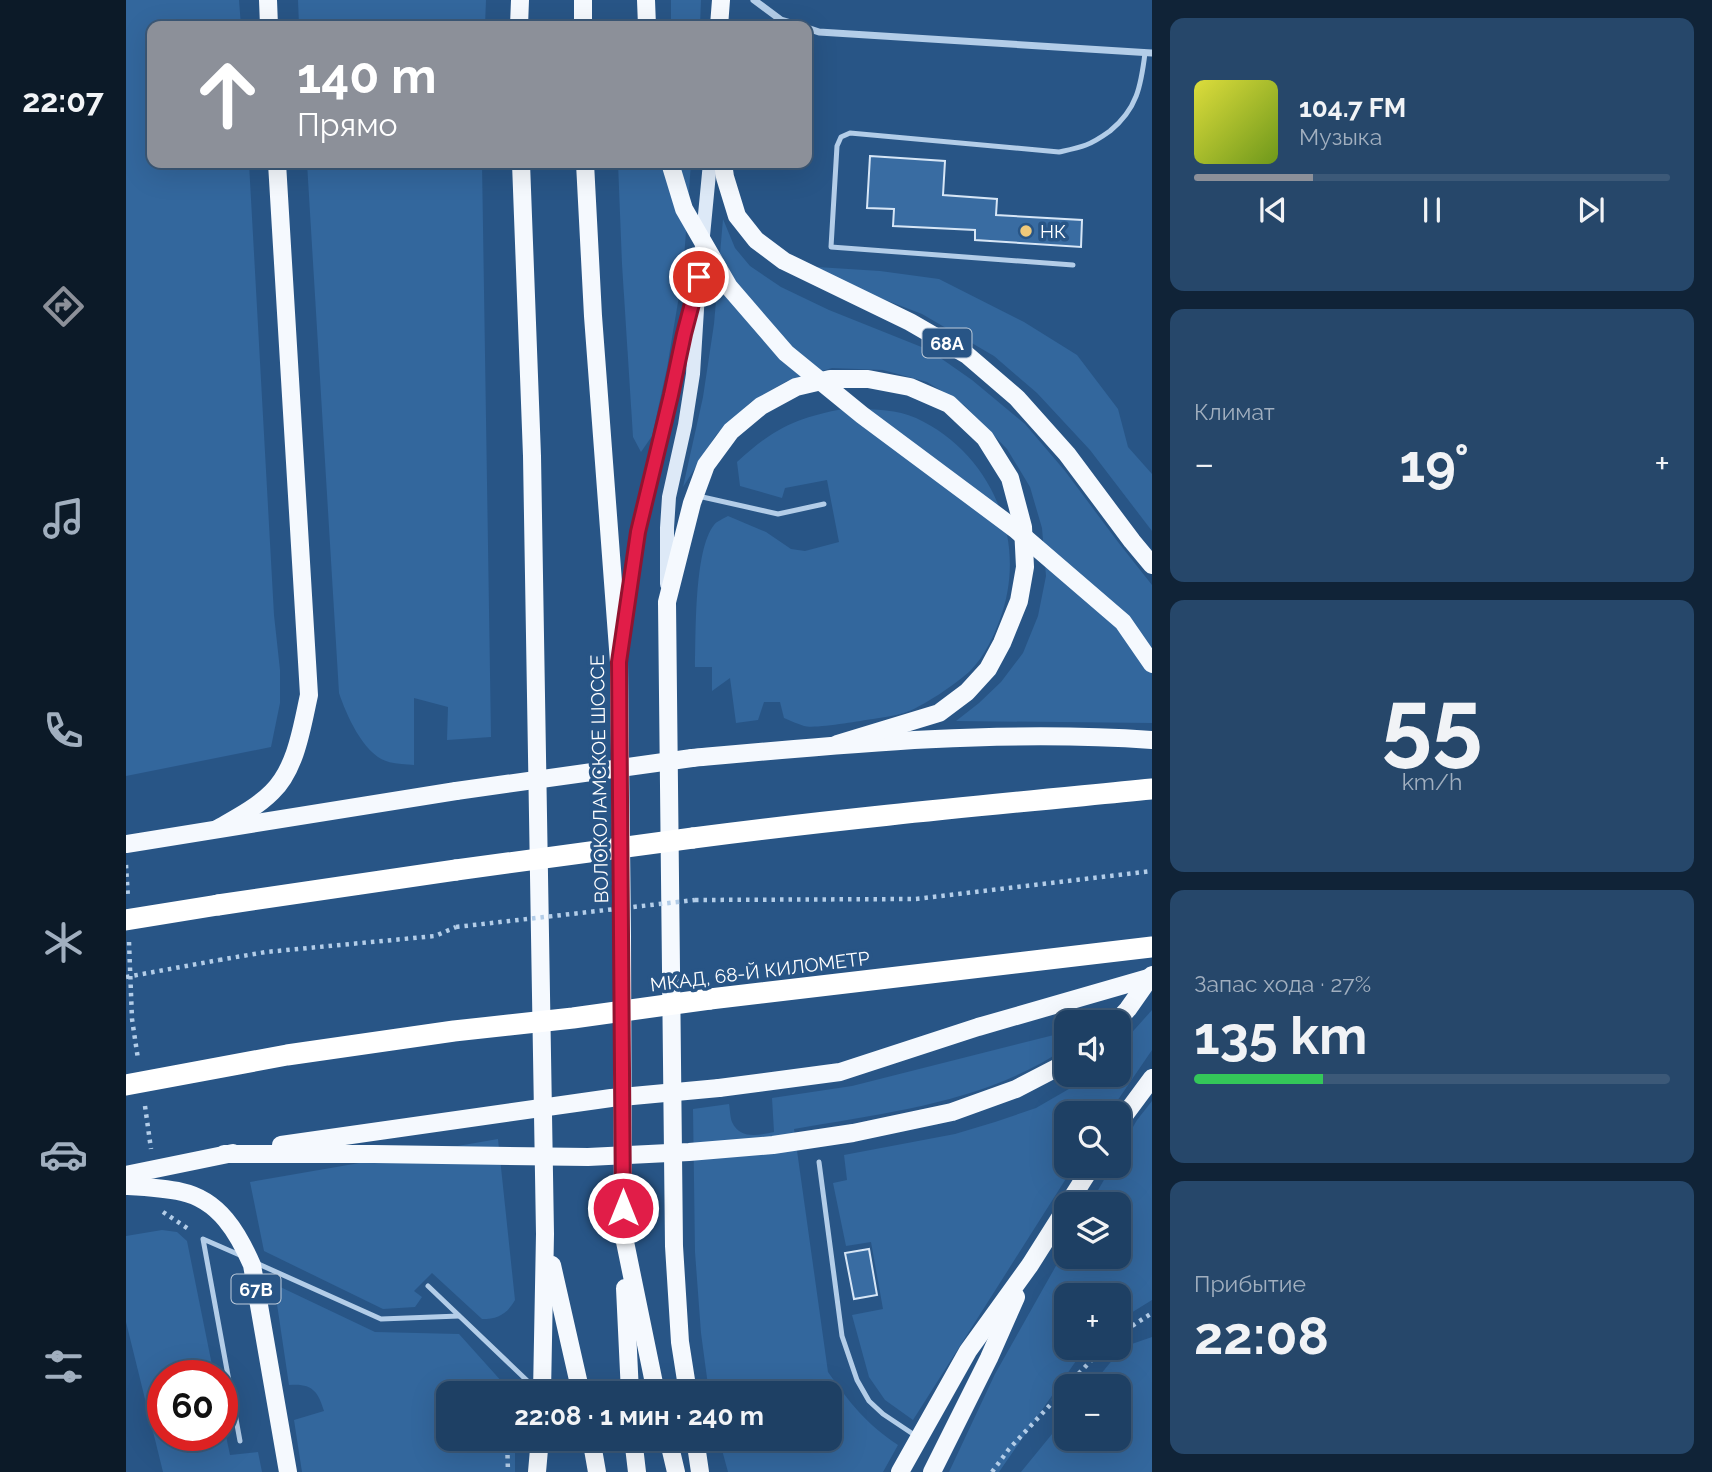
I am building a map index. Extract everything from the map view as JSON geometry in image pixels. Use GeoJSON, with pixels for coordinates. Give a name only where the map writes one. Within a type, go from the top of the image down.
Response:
{"type":"FeatureCollection","features":[{"type":"Feature","properties":{"kind":"highway"},"geometry":{"type":"LineString","coordinates":[[126,920],[456,870],[761,829],[1152,789]]}},
{"type":"Feature","properties":{"kind":"highway","name":"МКАД, 68-Й КИЛОМЕТР"},"geometry":{"type":"LineString","coordinates":[[126,1085],[287,1055],[454,1031],[1152,947]]}},
{"type":"Feature","properties":{"kind":"main road"},"geometry":{"type":"LineString","coordinates":[[268,0],[269,21]]}},
{"type":"Feature","properties":{"kind":"main road"},"geometry":{"type":"LineString","coordinates":[[519,21],[520,0]]}},
{"type":"Feature","properties":{"kind":"main road"},"geometry":{"type":"LineString","coordinates":[[583,0],[583,21]]}},
{"type":"Feature","properties":{"kind":"main road"},"geometry":{"type":"LineString","coordinates":[[646,0],[647,21]]}},
{"type":"Feature","properties":{"kind":"main road"},"geometry":{"type":"LineString","coordinates":[[719,21],[721,0]]}},
{"type":"Feature","properties":{"kind":"main road"},"geometry":{"type":"LineString","coordinates":[[217,829],[250,811],[274,791],[292,762],[309,695],[277,168]]}},
{"type":"Feature","properties":{"kind":"main road"},"geometry":{"type":"LineString","coordinates":[[521,168],[532,456],[545,1234],[541,1381]]}},
{"type":"Feature","properties":{"kind":"main road","name":"ВОЛОКОЛАМСКОЕ ШОССЕ"},"geometry":{"type":"LineString","coordinates":[[586,168],[593,316],[619,662],[623,1232],[654,1381]]}},
{"type":"Feature","properties":{"kind":"main road"},"geometry":{"type":"LineString","coordinates":[[672,168],[684,209],[729,287],[786,353],[862,415],[1014,528],[1123,622],[1152,664]]}},
{"type":"Feature","properties":{"kind":"main road"},"geometry":{"type":"LineString","coordinates":[[686,1381],[680,1342],[674,1246],[667,528],[670,497],[693,374],[710,168]]}},
{"type":"Feature","properties":{"kind":"main road","name":"68A"},"geometry":{"type":"LineString","coordinates":[[724,168],[737,216],[756,240],[784,261],[909,321],[967,355],[1017,398],[1067,454],[1152,565]]}},
{"type":"Feature","properties":{"kind":"main road"},"geometry":{"type":"LineString","coordinates":[[619,662],[638,532],[699,277]]}},
{"type":"Feature","properties":{"kind":"main road"},"geometry":{"type":"LineString","coordinates":[[667,603],[695,496],[706,465],[731,431],[761,406],[796,387],[830,379],[867,379],[910,387],[949,404],[985,438],[1010,478],[1023,527],[1026,567],[1019,601],[988,669],[967,692],[939,713],[837,744]]}},
{"type":"Feature","properties":{"kind":"main road"},"geometry":{"type":"LineString","coordinates":[[126,844],[456,791],[692,758],[837,744],[986,737],[1104,737],[1152,740]]}},
{"type":"Feature","properties":{"kind":"main road"},"geometry":{"type":"LineString","coordinates":[[1127,1010],[1152,976]]}},
{"type":"Feature","properties":{"kind":"main road"},"geometry":{"type":"LineString","coordinates":[[126,1175],[223,1154],[611,1098],[719,1088],[839,1072],[978,1027],[1152,976]]}},
{"type":"Feature","properties":{"kind":"main road"},"geometry":{"type":"LineString","coordinates":[[223,1154],[588,1157],[772,1145],[853,1133],[952,1112],[1016,1089],[1054,1069]]}},
{"type":"Feature","properties":{"kind":"main road"},"geometry":{"type":"LineString","coordinates":[[1131,1107],[1152,1078]]}},
{"type":"Feature","properties":{"kind":"main road","name":"67B"},"geometry":{"type":"LineString","coordinates":[[126,1186],[182,1192],[201,1198],[231,1225],[243,1244],[252,1265],[288,1472]]}},
{"type":"Feature","properties":{"kind":"main road"},"geometry":{"type":"LineString","coordinates":[[900,1472],[968,1351],[1054,1227]]}},
{"type":"Feature","properties":{"kind":"main road"},"geometry":{"type":"LineString","coordinates":[[623,1232],[629,1381]]}},
{"type":"Feature","properties":{"kind":"main road"},"geometry":{"type":"LineString","coordinates":[[545,1234],[578,1381]]}},
{"type":"Feature","properties":{"kind":"main road"},"geometry":{"type":"LineString","coordinates":[[932,1472],[989,1358],[1030,1265]]}},
{"type":"Feature","properties":{"kind":"main road"},"geometry":{"type":"LineString","coordinates":[[537,1472],[539,1451]]}},
{"type":"Feature","properties":{"kind":"main road"},"geometry":{"type":"LineString","coordinates":[[593,1451],[597,1472]]}},
{"type":"Feature","properties":{"kind":"main road"},"geometry":{"type":"LineString","coordinates":[[635,1451],[637,1472]]}},
{"type":"Feature","properties":{"kind":"main road"},"geometry":{"type":"LineString","coordinates":[[671,1451],[676,1472]]}},
{"type":"Feature","properties":{"kind":"main road"},"geometry":{"type":"LineString","coordinates":[[697,1451],[701,1472]]}},
{"type":"Feature","properties":{"kind":"street"},"geometry":{"type":"LineString","coordinates":[[754,0],[787,21]]}},
{"type":"Feature","properties":{"kind":"street"},"geometry":{"type":"LineString","coordinates":[[812,30],[1148,53]]}},
{"type":"Feature","properties":{"kind":"lane"},"geometry":{"type":"LineString","coordinates":[[1073,265],[831,247],[837,146],[841,137],[850,133],[1059,152],[1087,145],[1122,121],[1135,101],[1148,53]]}},
{"type":"Feature","properties":{"kind":"lane"},"geometry":{"type":"LineString","coordinates":[[695,496],[778,514],[824,504]]}},
{"type":"Feature","properties":{"kind":"lane"},"geometry":{"type":"LineString","coordinates":[[819,1162],[842,1336],[858,1380],[870,1401],[883,1414],[919,1437]]}},
{"type":"Feature","properties":{"kind":"lane"},"geometry":{"type":"LineString","coordinates":[[240,1441],[202,1239],[381,1319],[459,1316]]}},
{"type":"Feature","properties":{"kind":"lane"},"geometry":{"type":"LineString","coordinates":[[428,1286],[528,1381]]}},
{"type":"Feature","properties":{"kind":"path"},"geometry":{"type":"LineString","coordinates":[[126,977],[266,952],[435,936],[456,927],[695,900],[916,900],[1152,870]]}},
{"type":"Feature","properties":{"kind":"path"},"geometry":{"type":"LineString","coordinates":[[1131,1327],[1152,1313]]}},
{"type":"Feature","properties":{"kind":"path"},"geometry":{"type":"LineString","coordinates":[[1078,1374],[1092,1360]]}},
{"type":"Feature","properties":{"kind":"path"},"geometry":{"type":"LineString","coordinates":[[992,1472],[1009,1449],[1054,1400]]}},
{"type":"Feature","properties":{"kind":"path"},"geometry":{"type":"LineString","coordinates":[[507,1451],[508,1472]]}},
{"type":"Feature","properties":{"kind":"shaded area"},"geometry":{"type":"Polygon","coordinates":[[[126,0],[239,0],[241,21],[147,21],[147,168],[249,168],[280,703],[271,747],[126,776],[126,0]]]}},
{"type":"Feature","properties":{"kind":"shaded area"},"geometry":{"type":"Polygon","coordinates":[[[298,0],[486,0],[485,21],[299,21],[298,0]]]}},
{"type":"Feature","properties":{"kind":"shaded area"},"geometry":{"type":"Polygon","coordinates":[[[671,0],[701,0],[700,21],[671,21],[671,0]]]}},
{"type":"Feature","properties":{"kind":"shaded area"},"geometry":{"type":"Polygon","coordinates":[[[307,168],[482,168],[491,737],[447,740],[448,707],[414,698],[414,765],[386,761],[363,742],[339,693],[307,168]]]}},
{"type":"Feature","properties":{"kind":"shaded area"},"geometry":{"type":"Polygon","coordinates":[[[618,168],[691,168],[683,272],[667,368],[652,436],[641,452],[633,437],[618,168]]]}},
{"type":"Feature","properties":{"kind":"shaded area"},"geometry":{"type":"Polygon","coordinates":[[[723,219],[735,248],[750,266],[781,287],[829,310],[929,350],[972,380],[1025,424],[1065,471],[1152,585],[1152,723],[956,721],[1001,682],[1023,653],[1038,616],[1046,576],[1042,528],[1030,487],[1007,449],[964,405],[927,382],[883,370],[832,368],[787,381],[751,402],[716,435],[683,487],[703,397],[714,324],[723,219]]]}},
{"type":"Feature","properties":{"kind":"shaded area"},"geometry":{"type":"Polygon","coordinates":[[[817,267],[880,271],[939,279],[1024,322],[1077,355],[1118,409],[1128,447],[1152,474],[1152,531],[1090,450],[1037,393],[994,356],[922,314],[820,275],[817,267]]]}},
{"type":"Feature","properties":{"kind":"shaded area"},"geometry":{"type":"Polygon","coordinates":[[[843,409],[889,411],[916,418],[943,433],[965,453],[984,476],[997,502],[1006,530],[1010,560],[1008,589],[1000,619],[988,646],[971,670],[939,694],[911,710],[873,719],[810,727],[784,718],[780,702],[764,702],[758,720],[736,723],[730,678],[712,691],[712,667],[695,667],[697,593],[707,537],[715,524],[728,516],[766,532],[791,549],[805,551],[839,542],[827,480],[785,488],[782,498],[740,486],[737,462],[762,441],[786,426],[811,416],[843,409]]]}},
{"type":"Feature","properties":{"kind":"shaded area"},"geometry":{"type":"Polygon","coordinates":[[[1152,1010],[1152,1050],[1131,1081],[1131,1033],[1152,1010]]]}},
{"type":"Feature","properties":{"kind":"shaded area"},"geometry":{"type":"Polygon","coordinates":[[[1054,1035],[1054,1055],[1035,1067],[969,1093],[935,1103],[794,1129],[828,1372],[835,1381],[707,1381],[695,1252],[693,1109],[729,1104],[735,1128],[745,1134],[762,1134],[774,1132],[772,1098],[852,1086],[1054,1035]]]}},
{"type":"Feature","properties":{"kind":"shaded area"},"geometry":{"type":"Polygon","coordinates":[[[1072,1087],[1127,1087],[1117,1101],[1054,1101],[1054,1178],[1066,1178],[1058,1192],[1054,1192],[1054,1198],[913,1420],[885,1400],[869,1377],[852,1315],[883,1309],[871,1242],[846,1246],[833,1183],[847,1180],[844,1155],[955,1134],[1036,1108],[1072,1087]]]}},
{"type":"Feature","properties":{"kind":"shaded area"},"geometry":{"type":"Polygon","coordinates":[[[1152,1101],[1152,1300],[1131,1313],[1131,1283],[1054,1283],[1054,1360],[1077,1360],[1067,1374],[1054,1374],[1054,1393],[999,1472],[949,1472],[995,1374],[1054,1269],[1131,1269],[1131,1192],[1097,1192],[1105,1178],[1131,1178],[1131,1130],[1152,1101]]]}},
{"type":"Feature","properties":{"kind":"shaded area"},"geometry":{"type":"Polygon","coordinates":[[[498,1139],[515,1300],[502,1315],[482,1319],[432,1273],[414,1291],[422,1297],[415,1307],[383,1309],[264,1251],[250,1182],[498,1139]]]}},
{"type":"Feature","properties":{"kind":"shaded area"},"geometry":{"type":"Polygon","coordinates":[[[162,1230],[177,1232],[187,1241],[211,1360],[147,1360],[147,1407],[126,1322],[126,1236],[162,1230]]]}},
{"type":"Feature","properties":{"kind":"shaded area"},"geometry":{"type":"Polygon","coordinates":[[[274,1284],[375,1332],[459,1334],[501,1381],[436,1381],[436,1451],[515,1451],[515,1472],[302,1472],[294,1420],[324,1411],[316,1393],[309,1387],[289,1385],[274,1284]]]}},
{"type":"Feature","properties":{"kind":"shaded area"},"geometry":{"type":"Polygon","coordinates":[[[1152,1337],[1152,1472],[1021,1472],[1054,1432],[1054,1451],[1131,1451],[1131,1374],[1101,1374],[1112,1360],[1131,1360],[1131,1344],[1152,1337]]]}},
{"type":"Feature","properties":{"kind":"shaded area"},"geometry":{"type":"Polygon","coordinates":[[[842,1391],[859,1412],[898,1445],[883,1472],[728,1472],[722,1451],[842,1451],[842,1391]]]}},
{"type":"Feature","properties":{"kind":"shaded area"},"geometry":{"type":"Polygon","coordinates":[[[158,1451],[229,1451],[230,1455],[258,1452],[262,1472],[163,1472],[158,1451]]]}},
{"type":"Feature","properties":{"kind":"building"},"geometry":{"type":"Polygon","coordinates":[[[870,156],[945,161],[943,195],[997,199],[996,215],[1082,220],[1081,247],[975,240],[975,230],[893,226],[894,209],[867,208],[870,156]]]}},
{"type":"Feature","properties":{"kind":"building"},"geometry":{"type":"Polygon","coordinates":[[[869,1249],[877,1295],[854,1299],[845,1253],[869,1249]]]}},
{"type":"Feature","properties":{"kind":"place","name":"НК"},"geometry":{"type":"Point","coordinates":[1026,231]}},
{"type":"Feature","properties":{"kind":"route"},"geometry":{"type":"LineString","coordinates":[[623,1208],[619,662],[638,532],[699,277]]}}]}
